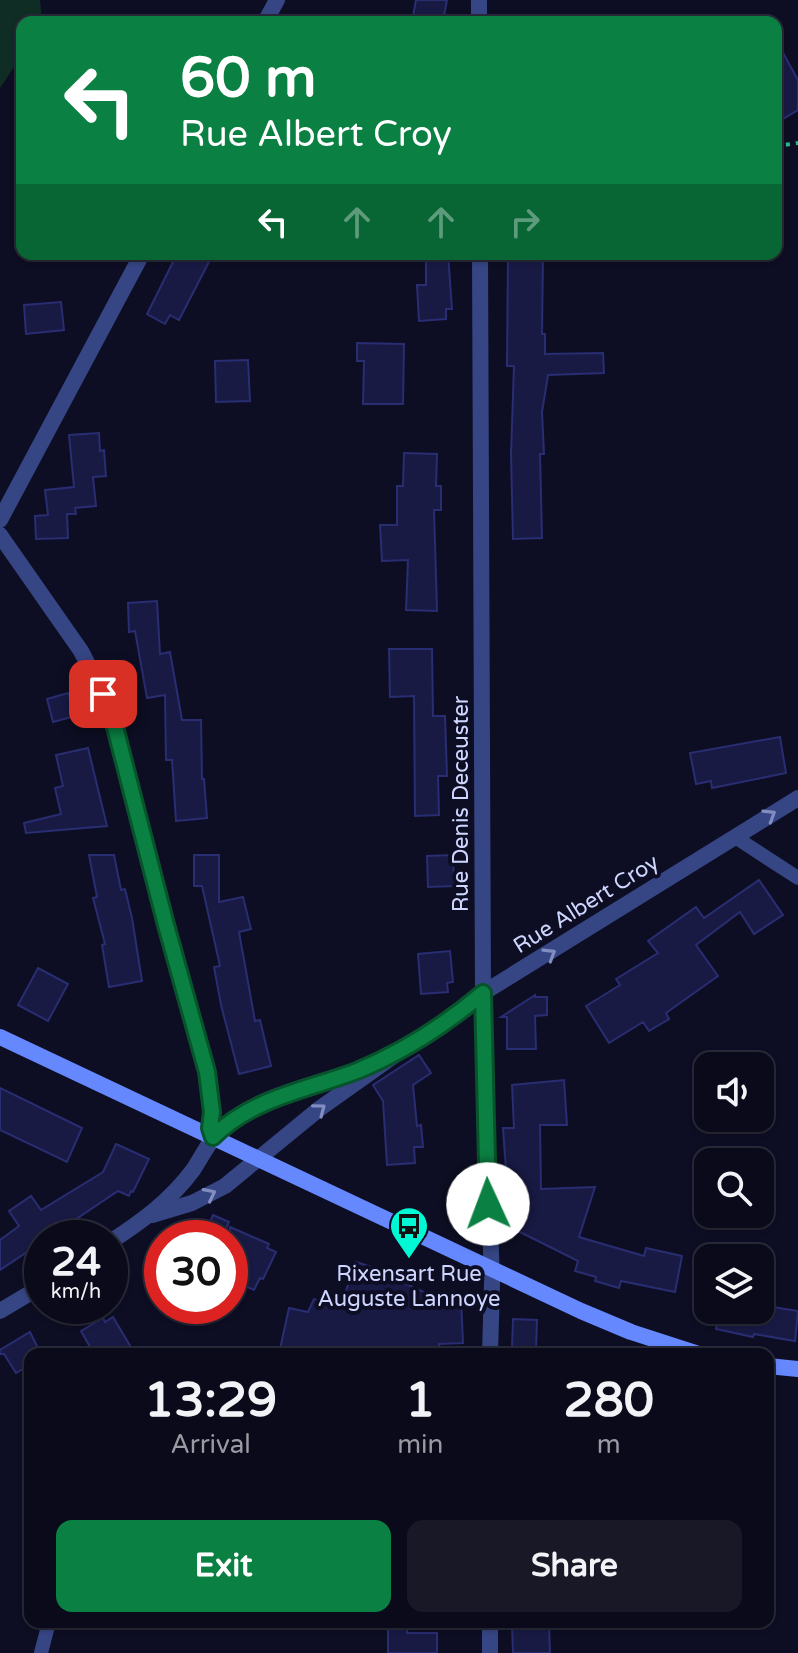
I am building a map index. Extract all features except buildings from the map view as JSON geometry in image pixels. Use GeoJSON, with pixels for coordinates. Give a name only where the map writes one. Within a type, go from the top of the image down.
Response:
{"type":"FeatureCollection","features":[{"type":"Feature","properties":{"kind":"main road"},"geometry":{"type":"LineString","coordinates":[[0,1037],[491,1269],[631,1332],[680,1348]]}},
{"type":"Feature","properties":{"kind":"main road"},"geometry":{"type":"LineString","coordinates":[[774,1367],[798,1369]]}},
{"type":"Feature","properties":{"kind":"street"},"geometry":{"type":"LineString","coordinates":[[0,520],[139,260]]}},
{"type":"Feature","properties":{"kind":"street","name":"Rue Denis Deceuster"},"geometry":{"type":"LineString","coordinates":[[480,260],[483,993],[491,1269],[490,1348]]}},
{"type":"Feature","properties":{"kind":"street"},"geometry":{"type":"LineString","coordinates":[[0,535],[81,651],[103,694],[115,727],[207,1072],[213,1137],[192,1171],[152,1215],[128,1230]]}},
{"type":"Feature","properties":{"kind":"street","name":"Rue Albert Croy"},"geometry":{"type":"LineString","coordinates":[[152,1215],[192,1203],[225,1186],[319,1109],[457,1015],[483,993],[798,798]]}},
{"type":"Feature","properties":{"kind":"street","name":"Rue Albert Croy"},"geometry":{"type":"LineString","coordinates":[[213,1137],[226,1124],[270,1100],[354,1072],[401,1052]]}},
{"type":"Feature","properties":{"kind":"street"},"geometry":{"type":"LineString","coordinates":[[0,1311],[24,1297]]}},
{"type":"Feature","properties":{"kind":"street"},"geometry":{"type":"LineString","coordinates":[[490,1628],[490,1653]]}},
{"type":"Feature","properties":{"kind":"lane"},"geometry":{"type":"LineString","coordinates":[[735,837],[798,878]]}},
{"type":"Feature","properties":{"kind":"lane"},"geometry":{"type":"LineString","coordinates":[[41,1653],[47,1628]]}},
{"type":"Feature","properties":{"kind":"green space"},"geometry":{"type":"Polygon","coordinates":[[[0,0],[40,0],[41,16],[16,16],[16,64],[0,88],[0,0]]]}},
{"type":"Feature","properties":{"kind":"place","name":"Rixensart Rue Auguste Lannoye"},"geometry":{"type":"Point","coordinates":[409,1260]}},
{"type":"Feature","properties":{"kind":"route"},"geometry":{"type":"LineString","coordinates":[[103,694],[115,727],[207,1072],[213,1137],[226,1124],[270,1100],[354,1072],[401,1052],[457,1015],[483,993],[488,1204]]}}]}
